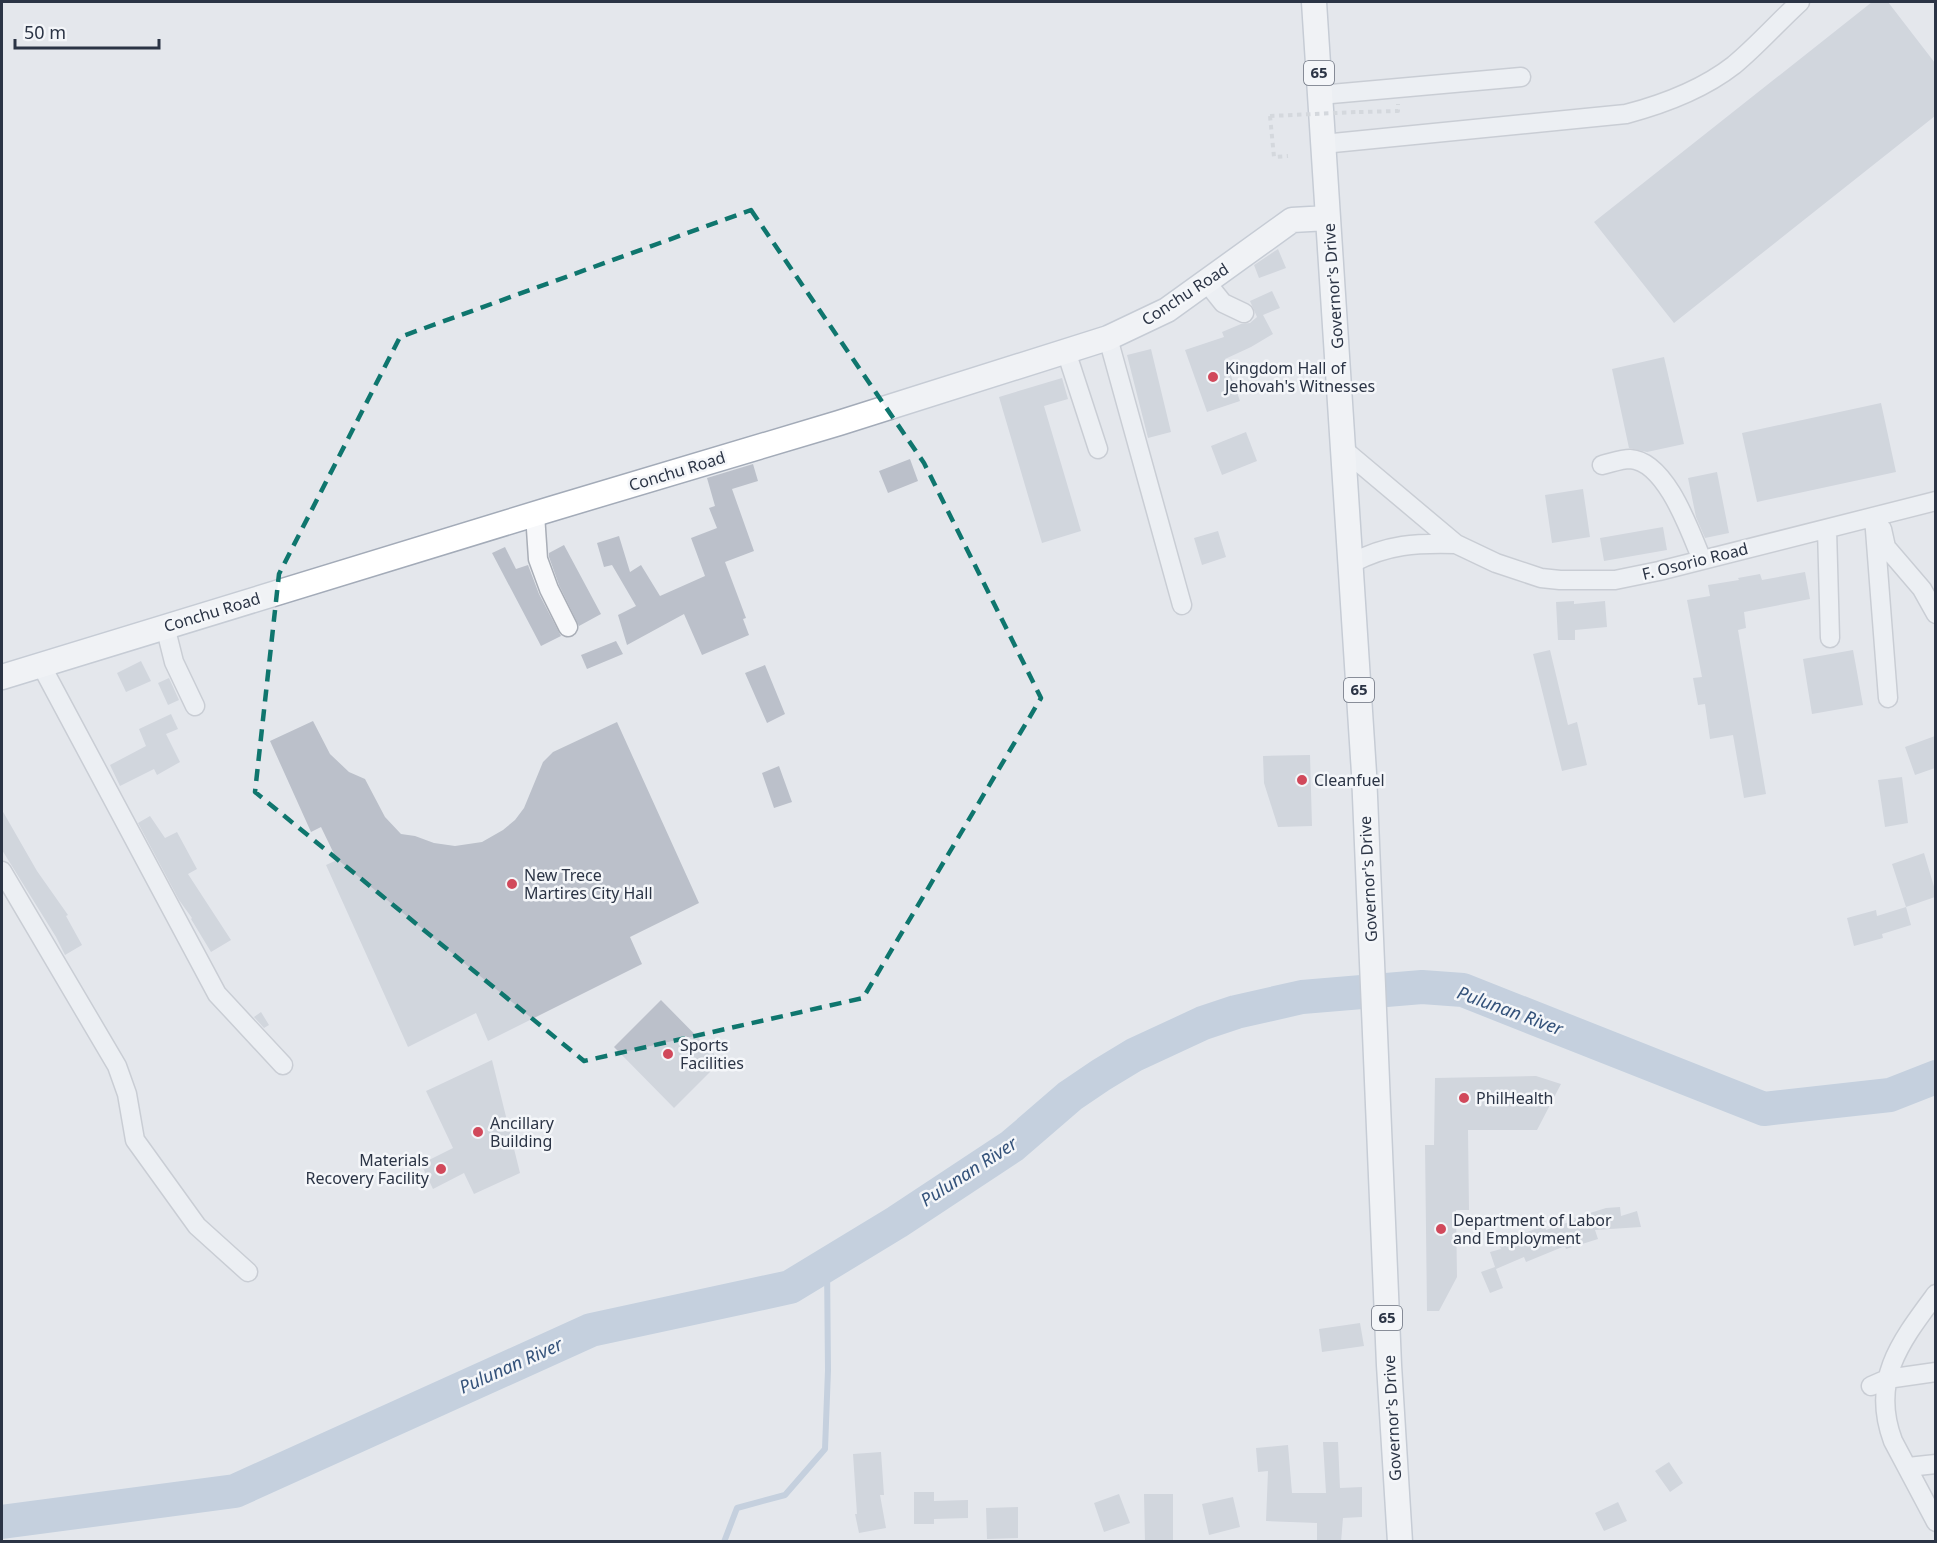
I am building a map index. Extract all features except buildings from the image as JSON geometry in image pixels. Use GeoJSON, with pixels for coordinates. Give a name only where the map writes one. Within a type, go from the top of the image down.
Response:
{"type":"FeatureCollection","features":[{"type":"Feature","properties":{"kind":"main road","name":"Governor's Drive"},"geometry":{"type":"LineString","coordinates":[[1314,2],[1352,563],[1389,1365],[1400,1542]]}},
{"type":"Feature","properties":{"kind":"main road","name":"Conchu Road"},"geometry":{"type":"LineString","coordinates":[[2,677],[838,423],[1108,338],[1167,310],[1292,220],[1328,218]]}},
{"type":"Feature","properties":{"kind":"street"},"geometry":{"type":"LineString","coordinates":[[1323,144],[1626,114],[1657,106],[1695,89],[1733,65],[1800,2]]}},
{"type":"Feature","properties":{"kind":"street"},"geometry":{"type":"LineString","coordinates":[[1320,95],[1521,77]]}},
{"type":"Feature","properties":{"kind":"street"},"geometry":{"type":"LineString","coordinates":[[1207,283],[1222,303],[1244,313]]}},
{"type":"Feature","properties":{"kind":"street"},"geometry":{"type":"LineString","coordinates":[[1108,338],[1182,605]]}},
{"type":"Feature","properties":{"kind":"street"},"geometry":{"type":"LineString","coordinates":[[1066,351],[1098,449]]}},
{"type":"Feature","properties":{"kind":"street","name":"F. Osorio Road"},"geometry":{"type":"LineString","coordinates":[[1343,449],[1456,544],[1496,563],[1541,578],[1560,580],[1616,580],[1935,501]]}},
{"type":"Feature","properties":{"kind":"street"},"geometry":{"type":"LineString","coordinates":[[1602,465],[1629,459],[1645,463],[1675,498],[1702,560]]}},
{"type":"Feature","properties":{"kind":"street"},"geometry":{"type":"LineString","coordinates":[[536,513],[538,559],[549,589],[568,627]]}},
{"type":"Feature","properties":{"kind":"street"},"geometry":{"type":"LineString","coordinates":[[1877,516],[1886,547],[1922,589],[1935,614]]}},
{"type":"Feature","properties":{"kind":"street"},"geometry":{"type":"LineString","coordinates":[[1877,516],[1888,698]]}},
{"type":"Feature","properties":{"kind":"street"},"geometry":{"type":"LineString","coordinates":[[1827,529],[1830,638]]}},
{"type":"Feature","properties":{"kind":"street","name":"F. Osorio Road"},"geometry":{"type":"LineString","coordinates":[[1352,563],[1373,552],[1395,546],[1456,544]]}},
{"type":"Feature","properties":{"kind":"street"},"geometry":{"type":"LineString","coordinates":[[165,627],[174,662],[195,706]]}},
{"type":"Feature","properties":{"kind":"street"},"geometry":{"type":"LineString","coordinates":[[41,664],[218,994],[283,1065]]}},
{"type":"Feature","properties":{"kind":"street"},"geometry":{"type":"LineString","coordinates":[[2,872],[117,1066],[127,1094],[135,1140],[196,1226],[248,1272]]}},
{"type":"Feature","properties":{"kind":"street"},"geometry":{"type":"LineString","coordinates":[[1935,1294],[1901,1344],[1879,1382],[1888,1427],[1935,1522]]}},
{"type":"Feature","properties":{"kind":"street"},"geometry":{"type":"LineString","coordinates":[[1879,1382],[1935,1372]]}},
{"type":"Feature","properties":{"kind":"street"},"geometry":{"type":"LineString","coordinates":[[1908,1467],[1935,1464]]}},
{"type":"Feature","properties":{"kind":"path"},"geometry":{"type":"LineString","coordinates":[[1288,156],[1274,157],[1270,116],[1398,111]]}},
{"type":"Feature","properties":{"kind":"highlighted area"},"geometry":{"type":"Polygon","coordinates":[[[751,210],[924,463],[1041,698],[863,998],[584,1061],[255,792],[279,574],[400,337],[751,210]]]}},
{"type":"Feature","properties":{"kind":"waterway","name":"Pulunan River"},"geometry":{"type":"LineString","coordinates":[[2,1522],[235,1491],[591,1330],[790,1287],[897,1222],[1012,1146],[1070,1096],[1101,1075],[1134,1055],[1203,1023],[1236,1012],[1302,997],[1422,987],[1463,990],[1764,1109],[1890,1095],[1936,1077]]}},
{"type":"Feature","properties":{"kind":"waterway"},"geometry":{"type":"LineString","coordinates":[[724,1542],[737,1508],[785,1495],[825,1449],[828,1370],[827,1264]]}},
{"type":"Feature","properties":{"kind":"place","name":"Kingdom Hall of Jehovah's Witnesses"},"geometry":{"type":"Point","coordinates":[1213,377]}},
{"type":"Feature","properties":{"kind":"place","name":"Cleanfuel"},"geometry":{"type":"Point","coordinates":[1302,780]}},
{"type":"Feature","properties":{"kind":"place","name":"New Trece Martires City Hall"},"geometry":{"type":"Point","coordinates":[512,884]}},
{"type":"Feature","properties":{"kind":"place","name":"Sports Facilities"},"geometry":{"type":"Point","coordinates":[668,1054]}},
{"type":"Feature","properties":{"kind":"place","name":"PhilHealth"},"geometry":{"type":"Point","coordinates":[1464,1098]}},
{"type":"Feature","properties":{"kind":"place","name":"Ancillary Building"},"geometry":{"type":"Point","coordinates":[478,1132]}},
{"type":"Feature","properties":{"kind":"place","name":"Materials Recovery Facility"},"geometry":{"type":"Point","coordinates":[441,1169]}},
{"type":"Feature","properties":{"kind":"place","name":"Department of Labor and Employment"},"geometry":{"type":"Point","coordinates":[1441,1229]}}]}
